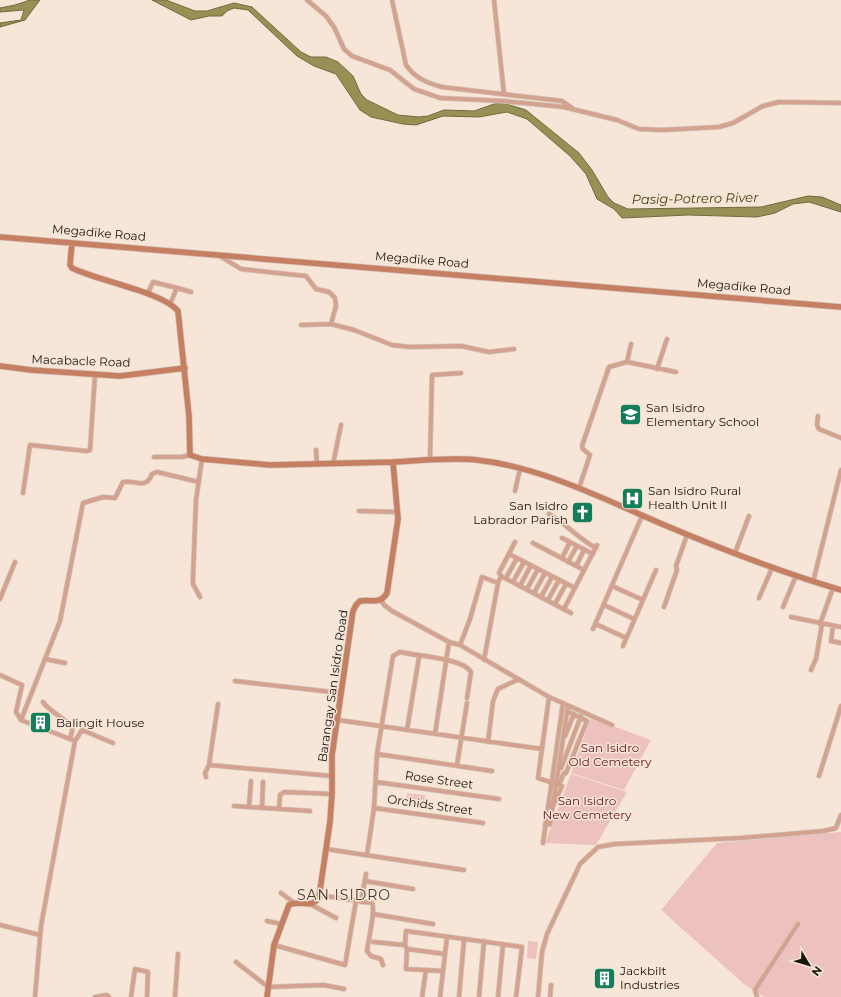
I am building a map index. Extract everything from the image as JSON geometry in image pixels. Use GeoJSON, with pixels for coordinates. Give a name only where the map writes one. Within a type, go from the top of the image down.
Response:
{"type":"FeatureCollection","features":[{"type":"Feature","properties":{"kind":"street"},"geometry":{"type":"LineString","coordinates":[[307,0],[330,22],[344,49],[352,56],[390,70],[414,88],[440,98],[503,101],[574,109],[617,120],[639,129],[662,130],[719,127],[733,123],[763,106],[779,102],[841,103]]}},
{"type":"Feature","properties":{"kind":"street"},"geometry":{"type":"LineString","coordinates":[[392,0],[405,59],[411,73],[424,82],[442,87],[562,101],[574,109]]}},
{"type":"Feature","properties":{"kind":"street"},"geometry":{"type":"LineString","coordinates":[[494,0],[504,94]]}},
{"type":"Feature","properties":{"kind":"street","name":"Megadike Road"},"geometry":{"type":"LineString","coordinates":[[0,237],[841,308]]}},
{"type":"Feature","properties":{"kind":"street"},"geometry":{"type":"LineString","coordinates":[[72,243],[70,265],[72,268],[115,284],[148,294],[170,304],[176,308],[180,314],[190,454]]}},
{"type":"Feature","properties":{"kind":"street"},"geometry":{"type":"LineString","coordinates":[[217,255],[241,269],[306,276],[316,289],[331,293],[335,298],[336,306],[331,324]]}},
{"type":"Feature","properties":{"kind":"street"},"geometry":{"type":"LineString","coordinates":[[148,294],[153,282],[191,292]]}},
{"type":"Feature","properties":{"kind":"street"},"geometry":{"type":"LineString","coordinates":[[170,304],[177,288]]}},
{"type":"Feature","properties":{"kind":"street"},"geometry":{"type":"LineString","coordinates":[[301,325],[331,324],[354,330],[392,345],[410,347],[461,346],[489,352],[514,349]]}},
{"type":"Feature","properties":{"kind":"street"},"geometry":{"type":"LineString","coordinates":[[657,369],[667,339]]}},
{"type":"Feature","properties":{"kind":"street"},"geometry":{"type":"LineString","coordinates":[[627,362],[631,344]]}},
{"type":"Feature","properties":{"kind":"street"},"geometry":{"type":"LineString","coordinates":[[579,488],[590,455],[583,449],[582,446],[607,371],[611,366],[627,362],[676,372]]}},
{"type":"Feature","properties":{"kind":"street","name":"Macabacle Road"},"geometry":{"type":"LineString","coordinates":[[0,366],[120,376],[185,368]]}},
{"type":"Feature","properties":{"kind":"street"},"geometry":{"type":"LineString","coordinates":[[430,460],[432,374],[461,373]]}},
{"type":"Feature","properties":{"kind":"street"},"geometry":{"type":"LineString","coordinates":[[23,493],[30,445],[86,451],[90,450],[95,375]]}},
{"type":"Feature","properties":{"kind":"street"},"geometry":{"type":"LineString","coordinates":[[818,416],[817,425],[819,429],[841,438]]}},
{"type":"Feature","properties":{"kind":"street"},"geometry":{"type":"LineString","coordinates":[[333,464],[341,425]]}},
{"type":"Feature","properties":{"kind":"street"},"geometry":{"type":"LineString","coordinates":[[316,450],[316,464]]}},
{"type":"Feature","properties":{"kind":"street"},"geometry":{"type":"LineString","coordinates":[[154,457],[179,457],[190,454],[202,459],[270,465],[477,460],[520,470],[579,488],[687,535],[772,568],[841,590]]}},
{"type":"Feature","properties":{"kind":"street"},"geometry":{"type":"LineString","coordinates":[[200,597],[193,584],[193,577],[196,500],[202,459]]}},
{"type":"Feature","properties":{"kind":"street"},"geometry":{"type":"LineString","coordinates":[[393,462],[397,512],[396,532],[387,593],[381,600],[384,606],[450,642],[460,645],[549,697],[563,703],[574,714],[581,716],[587,721],[571,760],[556,784]]}},
{"type":"Feature","properties":{"kind":"street"},"geometry":{"type":"LineString","coordinates":[[515,491],[520,470]]}},
{"type":"Feature","properties":{"kind":"street"},"geometry":{"type":"LineString","coordinates":[[813,582],[841,470]]}},
{"type":"Feature","properties":{"kind":"street"},"geometry":{"type":"LineString","coordinates":[[21,720],[61,614],[83,503],[103,497],[115,498],[123,482],[146,483],[150,480],[152,474],[157,472],[199,482]]}},
{"type":"Feature","properties":{"kind":"street"},"geometry":{"type":"LineString","coordinates":[[516,482],[522,483]]}},
{"type":"Feature","properties":{"kind":"street"},"geometry":{"type":"LineString","coordinates":[[359,511],[397,512]]}},
{"type":"Feature","properties":{"kind":"street"},"geometry":{"type":"LineString","coordinates":[[549,514],[567,526],[580,540],[597,547],[564,609]]}},
{"type":"Feature","properties":{"kind":"street"},"geometry":{"type":"LineString","coordinates":[[594,629],[642,516]]}},
{"type":"Feature","properties":{"kind":"street"},"geometry":{"type":"LineString","coordinates":[[735,553],[749,516]]}},
{"type":"Feature","properties":{"kind":"street"},"geometry":{"type":"LineString","coordinates":[[664,607],[687,535]]}},
{"type":"Feature","properties":{"kind":"street"},"geometry":{"type":"LineString","coordinates":[[562,538],[593,554]]}},
{"type":"Feature","properties":{"kind":"street"},"geometry":{"type":"LineString","coordinates":[[484,660],[498,582],[501,576],[499,573],[515,542]]}},
{"type":"Feature","properties":{"kind":"street"},"geometry":{"type":"LineString","coordinates":[[562,558],[570,542]]}},
{"type":"Feature","properties":{"kind":"street"},"geometry":{"type":"LineString","coordinates":[[533,543],[584,570]]}},
{"type":"Feature","properties":{"kind":"street"},"geometry":{"type":"LineString","coordinates":[[568,562],[577,546]]}},
{"type":"Feature","properties":{"kind":"street"},"geometry":{"type":"LineString","coordinates":[[576,566],[584,550]]}},
{"type":"Feature","properties":{"kind":"street"},"geometry":{"type":"LineString","coordinates":[[509,554],[574,588]]}},
{"type":"Feature","properties":{"kind":"street"},"geometry":{"type":"LineString","coordinates":[[506,578],[517,558]]}},
{"type":"Feature","properties":{"kind":"street"},"geometry":{"type":"LineString","coordinates":[[0,599],[15,562]]}},
{"type":"Feature","properties":{"kind":"street"},"geometry":{"type":"LineString","coordinates":[[513,582],[524,562]]}},
{"type":"Feature","properties":{"kind":"street"},"geometry":{"type":"LineString","coordinates":[[520,586],[531,565]]}},
{"type":"Feature","properties":{"kind":"street"},"geometry":{"type":"LineString","coordinates":[[759,598],[772,568]]}},
{"type":"Feature","properties":{"kind":"street"},"geometry":{"type":"LineString","coordinates":[[527,589],[538,569]]}},
{"type":"Feature","properties":{"kind":"street"},"geometry":{"type":"LineString","coordinates":[[623,646],[656,570]]}},
{"type":"Feature","properties":{"kind":"street"},"geometry":{"type":"LineString","coordinates":[[534,593],[545,573]]}},
{"type":"Feature","properties":{"kind":"street"},"geometry":{"type":"LineString","coordinates":[[501,576],[571,613]]}},
{"type":"Feature","properties":{"kind":"street"},"geometry":{"type":"LineString","coordinates":[[783,607],[796,576]]}},
{"type":"Feature","properties":{"kind":"street"},"geometry":{"type":"LineString","coordinates":[[460,645],[470,620],[482,577],[498,582]]}},
{"type":"Feature","properties":{"kind":"street"},"geometry":{"type":"LineString","coordinates":[[541,597],[552,577]]}},
{"type":"Feature","properties":{"kind":"street"},"geometry":{"type":"LineString","coordinates":[[548,600],[559,580]]}},
{"type":"Feature","properties":{"kind":"street"},"geometry":{"type":"LineString","coordinates":[[555,604],[566,584]]}},
{"type":"Feature","properties":{"kind":"street"},"geometry":{"type":"LineString","coordinates":[[612,586],[643,600]]}},
{"type":"Feature","properties":{"kind":"street"},"geometry":{"type":"LineString","coordinates":[[811,670],[816,659],[821,624],[833,588]]}},
{"type":"Feature","properties":{"kind":"street","name":"Barangay San Isidro Road"},"geometry":{"type":"LineString","coordinates":[[319,894],[332,794],[332,755],[356,604],[360,601],[373,602],[381,600]]}},
{"type":"Feature","properties":{"kind":"street"},"geometry":{"type":"LineString","coordinates":[[604,605],[634,619]]}},
{"type":"Feature","properties":{"kind":"street"},"geometry":{"type":"LineString","coordinates":[[791,617],[841,627]]}},
{"type":"Feature","properties":{"kind":"street"},"geometry":{"type":"LineString","coordinates":[[596,624],[626,638]]}},
{"type":"Feature","properties":{"kind":"street"},"geometry":{"type":"LineString","coordinates":[[833,626],[831,640],[841,644]]}},
{"type":"Feature","properties":{"kind":"street"},"geometry":{"type":"LineString","coordinates":[[435,734],[446,659],[450,642]]}},
{"type":"Feature","properties":{"kind":"street"},"geometry":{"type":"LineString","coordinates":[[367,855],[374,808],[377,754],[393,656],[400,652],[419,657],[446,659],[467,666],[471,672],[467,698]]}},
{"type":"Feature","properties":{"kind":"street"},"geometry":{"type":"LineString","coordinates":[[407,730],[419,657]]}},
{"type":"Feature","properties":{"kind":"street"},"geometry":{"type":"LineString","coordinates":[[45,658],[65,663]]}},
{"type":"Feature","properties":{"kind":"street"},"geometry":{"type":"LineString","coordinates":[[0,674],[22,685],[16,712],[21,720],[75,741]]}},
{"type":"Feature","properties":{"kind":"street"},"geometry":{"type":"LineString","coordinates":[[488,742],[493,701],[498,689],[520,679]]}},
{"type":"Feature","properties":{"kind":"street"},"geometry":{"type":"LineString","coordinates":[[235,681],[341,693]]}},
{"type":"Feature","properties":{"kind":"street"},"geometry":{"type":"LineString","coordinates":[[549,697],[538,778],[562,786],[556,803],[550,806]]}},
{"type":"Feature","properties":{"kind":"street"},"geometry":{"type":"LineString","coordinates":[[43,702],[46,707],[57,712],[71,725],[73,728],[70,740]]}},
{"type":"Feature","properties":{"kind":"street"},"geometry":{"type":"LineString","coordinates":[[457,765],[467,703]]}},
{"type":"Feature","properties":{"kind":"street"},"geometry":{"type":"LineString","coordinates":[[562,759],[561,718],[563,703]]}},
{"type":"Feature","properties":{"kind":"street"},"geometry":{"type":"LineString","coordinates":[[206,777],[205,773],[209,765],[218,704]]}},
{"type":"Feature","properties":{"kind":"street"},"geometry":{"type":"LineString","coordinates":[[819,776],[841,706]]}},
{"type":"Feature","properties":{"kind":"street"},"geometry":{"type":"LineString","coordinates":[[556,784],[555,759],[568,708]]}},
{"type":"Feature","properties":{"kind":"street"},"geometry":{"type":"LineString","coordinates":[[568,708],[612,725]]}},
{"type":"Feature","properties":{"kind":"street"},"geometry":{"type":"LineString","coordinates":[[561,739],[574,714]]}},
{"type":"Feature","properties":{"kind":"street"},"geometry":{"type":"LineString","coordinates":[[543,843],[545,825],[562,759],[581,716]]}},
{"type":"Feature","properties":{"kind":"street"},"geometry":{"type":"LineString","coordinates":[[561,718],[566,719]]}},
{"type":"Feature","properties":{"kind":"street"},"geometry":{"type":"LineString","coordinates":[[338,720],[542,749]]}},
{"type":"Feature","properties":{"kind":"street"},"geometry":{"type":"LineString","coordinates":[[35,997],[40,935],[75,741],[82,730],[113,743]]}},
{"type":"Feature","properties":{"kind":"street"},"geometry":{"type":"LineString","coordinates":[[562,745],[575,751]]}},
{"type":"Feature","properties":{"kind":"street"},"geometry":{"type":"LineString","coordinates":[[377,754],[492,771]]}},
{"type":"Feature","properties":{"kind":"street"},"geometry":{"type":"LineString","coordinates":[[555,759],[571,760]]}},
{"type":"Feature","properties":{"kind":"street"},"geometry":{"type":"LineString","coordinates":[[209,765],[332,776]]}},
{"type":"Feature","properties":{"kind":"street"},"geometry":{"type":"LineString","coordinates":[[249,806],[251,781]]}},
{"type":"Feature","properties":{"kind":"street"},"geometry":{"type":"LineString","coordinates":[[262,808],[263,782]]}},
{"type":"Feature","properties":{"kind":"street","name":"Rose Street"},"geometry":{"type":"LineString","coordinates":[[376,782],[499,799]]}},
{"type":"Feature","properties":{"kind":"street"},"geometry":{"type":"LineString","coordinates":[[279,809],[280,794],[284,792],[332,794]]}},
{"type":"Feature","properties":{"kind":"street"},"geometry":{"type":"LineString","coordinates":[[234,806],[310,811]]}},
{"type":"Feature","properties":{"kind":"street","name":"Orchids Street"},"geometry":{"type":"LineString","coordinates":[[374,808],[483,823]]}},
{"type":"Feature","properties":{"kind":"street"},"geometry":{"type":"LineString","coordinates":[[538,997],[542,952],[547,934],[580,864],[598,847],[615,844],[740,838],[824,831],[836,828],[841,815]]}},
{"type":"Feature","properties":{"kind":"street"},"geometry":{"type":"LineString","coordinates":[[326,849],[464,870]]}},
{"type":"Feature","properties":{"kind":"street"},"geometry":{"type":"LineString","coordinates":[[274,945],[345,965],[366,874]]}},
{"type":"Feature","properties":{"kind":"street"},"geometry":{"type":"LineString","coordinates":[[365,881],[413,889]]}},
{"type":"Feature","properties":{"kind":"street"},"geometry":{"type":"LineString","coordinates":[[281,893],[293,902],[310,904],[336,918]]}},
{"type":"Feature","properties":{"kind":"street"},"geometry":{"type":"LineString","coordinates":[[310,904],[316,902],[319,894],[372,903],[374,906],[367,951],[371,956],[381,959],[383,965]]}},
{"type":"Feature","properties":{"kind":"street"},"geometry":{"type":"LineString","coordinates":[[267,997],[274,945],[289,905],[293,902]]}},
{"type":"Feature","properties":{"kind":"street"},"geometry":{"type":"LineString","coordinates":[[373,914],[433,924]]}},
{"type":"Feature","properties":{"kind":"street"},"geometry":{"type":"LineString","coordinates":[[267,921],[281,924]]}},
{"type":"Feature","properties":{"kind":"street"},"geometry":{"type":"LineString","coordinates":[[757,997],[756,990],[798,924]]}},
{"type":"Feature","properties":{"kind":"street"},"geometry":{"type":"LineString","coordinates":[[0,925],[40,935]]}},
{"type":"Feature","properties":{"kind":"street"},"geometry":{"type":"LineString","coordinates":[[443,971],[406,969],[406,931],[464,940],[522,946],[516,997]]}},
{"type":"Feature","properties":{"kind":"street"},"geometry":{"type":"LineString","coordinates":[[440,997],[447,937]]}},
{"type":"Feature","properties":{"kind":"street"},"geometry":{"type":"LineString","coordinates":[[459,997],[464,940]]}},
{"type":"Feature","properties":{"kind":"street"},"geometry":{"type":"LineString","coordinates":[[479,997],[484,941]]}},
{"type":"Feature","properties":{"kind":"street"},"geometry":{"type":"LineString","coordinates":[[373,942],[445,954]]}},
{"type":"Feature","properties":{"kind":"street"},"geometry":{"type":"LineString","coordinates":[[498,997],[503,944]]}},
{"type":"Feature","properties":{"kind":"street"},"geometry":{"type":"LineString","coordinates":[[175,997],[178,954]]}},
{"type":"Feature","properties":{"kind":"street"},"geometry":{"type":"LineString","coordinates":[[236,962],[268,987],[324,985],[344,989]]}},
{"type":"Feature","properties":{"kind":"street"},"geometry":{"type":"LineString","coordinates":[[131,997],[135,969],[148,972],[147,997]]}},
{"type":"Feature","properties":{"kind":"street"},"geometry":{"type":"LineString","coordinates":[[422,997],[426,970]]}},
{"type":"Feature","properties":{"kind":"street"},"geometry":{"type":"LineString","coordinates":[[550,997],[551,985]]}},
{"type":"Feature","properties":{"kind":"street"},"geometry":{"type":"LineString","coordinates":[[95,997],[107,995],[109,997]]}},
{"type":"Feature","properties":{"kind":"green space","name":"San Isidro Old Cemetery"},"geometry":{"type":"Polygon","coordinates":[[[591,718],[651,740],[624,790],[571,773],[591,718]]]}},
{"type":"Feature","properties":{"kind":"green space","name":"San Isidro New Cemetery"},"geometry":{"type":"Polygon","coordinates":[[[571,774],[627,792],[596,845],[545,843],[571,774]]]}},
{"type":"Feature","properties":{"kind":"green space"},"geometry":{"type":"Polygon","coordinates":[[[407,793],[425,795],[424,805],[406,803],[407,793]]]}},
{"type":"Feature","properties":{"kind":"green space"},"geometry":{"type":"Polygon","coordinates":[[[841,832],[841,997],[764,997],[744,984],[661,910],[717,843],[841,832]]]}},
{"type":"Feature","properties":{"kind":"green space"},"geometry":{"type":"Polygon","coordinates":[[[528,941],[538,942],[536,959],[527,958],[528,941]]]}},
{"type":"Feature","properties":{"kind":"shaded area"},"geometry":{"type":"Polygon","coordinates":[[[30,0],[40,0],[25,20],[0,27],[0,23],[21,20],[24,10],[0,12],[0,8],[30,0]]]}},
{"type":"Feature","properties":{"kind":"shaded area"},"geometry":{"type":"Polygon","coordinates":[[[152,0],[166,0],[195,11],[207,11],[234,3],[252,7],[301,52],[311,57],[326,57],[338,62],[353,76],[361,94],[367,100],[398,115],[419,117],[428,116],[444,110],[474,111],[500,102],[526,110],[579,153],[592,170],[608,197],[614,203],[628,209],[761,207],[808,196],[822,197],[841,205],[841,212],[809,202],[793,204],[775,213],[757,217],[688,215],[622,218],[614,209],[597,199],[586,174],[570,156],[527,119],[507,112],[479,117],[443,116],[416,125],[403,124],[371,117],[360,110],[336,74],[314,66],[297,56],[248,10],[234,8],[227,11],[222,16],[209,16],[191,20],[152,0]]]}},
{"type":"Feature","properties":{"kind":"place","name":"San Isidro Elementary School"},"geometry":{"type":"Point","coordinates":[630,415]}},
{"type":"Feature","properties":{"kind":"place","name":"San Isidro Rural Health Unit II"},"geometry":{"type":"Point","coordinates":[632,498]}},
{"type":"Feature","properties":{"kind":"place","name":"San Isidro Labrador Parish"},"geometry":{"type":"Point","coordinates":[583,513]}},
{"type":"Feature","properties":{"kind":"place","name":"Balingit House"},"geometry":{"type":"Point","coordinates":[41,723]}},
{"type":"Feature","properties":{"kind":"place","name":"Jackbilt Industries"},"geometry":{"type":"Point","coordinates":[604,978]}},
{"type":"Feature","properties":{"kind":"district","name":"SAN ISIDRO"},"geometry":{"type":"Point","coordinates":[344,895]}},
{"type":"Feature","properties":{"kind":"water label","name":"Pasig-Potrero River"},"geometry":{"type":"Point","coordinates":[695,198]}}]}
